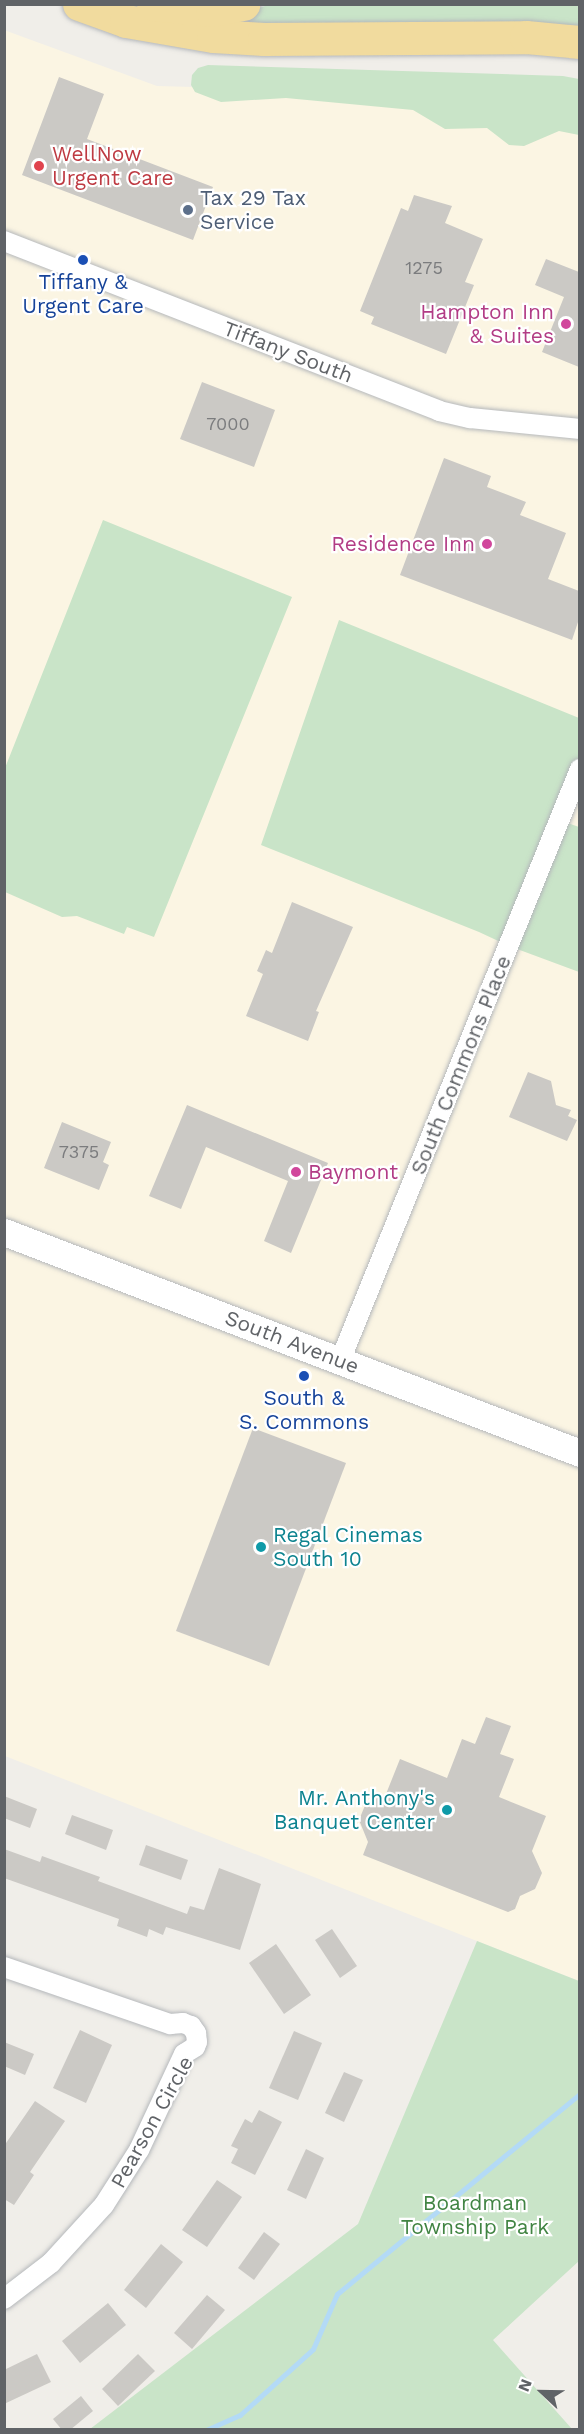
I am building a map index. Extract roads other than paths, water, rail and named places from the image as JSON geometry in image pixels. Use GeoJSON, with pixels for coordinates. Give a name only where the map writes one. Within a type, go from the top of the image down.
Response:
{"type":"FeatureCollection","features":[{"type":"Feature","properties":{"kind":"highway"},"geometry":{"type":"LineString","coordinates":[[79,4],[126,21],[213,36],[264,39],[526,37],[579,42]]}},
{"type":"Feature","properties":{"kind":"highway"},"geometry":{"type":"LineString","coordinates":[[153,4],[212,10],[243,4]]}},
{"type":"Feature","properties":{"kind":"main road","name":"South Avenue"},"geometry":{"type":"LineString","coordinates":[[4,1232],[579,1453]]}},
{"type":"Feature","properties":{"kind":"street","name":"Tiffany South"},"geometry":{"type":"LineString","coordinates":[[4,241],[439,411],[470,418],[579,429]]}},
{"type":"Feature","properties":{"kind":"street","name":"South Commons Place"},"geometry":{"type":"LineString","coordinates":[[340,1361],[579,769]]}},
{"type":"Feature","properties":{"kind":"street","name":"Pearson Circle"},"geometry":{"type":"LineString","coordinates":[[4,1967],[170,2024],[183,2023],[191,2026],[196,2033],[197,2042],[195,2047],[184,2054],[139,2150],[104,2205],[51,2263],[4,2299]]}},
{"type":"Feature","properties":{"kind":"waterway"},"geometry":{"type":"LineString","coordinates":[[206,2430],[240,2415],[313,2349],[337,2294],[580,2094]]}},
{"type":"Feature","properties":{"kind":"place","name":"WellNow Urgent Care"},"geometry":{"type":"Point","coordinates":[39,166]}},
{"type":"Feature","properties":{"kind":"place","name":"Tax 29 Tax Service"},"geometry":{"type":"Point","coordinates":[188,210]}},
{"type":"Feature","properties":{"kind":"place","name":"Tiffany & Urgent Care"},"geometry":{"type":"Point","coordinates":[83,260]}},
{"type":"Feature","properties":{"kind":"place","name":"Hampton Inn & Suites"},"geometry":{"type":"Point","coordinates":[566,324]}},
{"type":"Feature","properties":{"kind":"place","name":"Residence Inn"},"geometry":{"type":"Point","coordinates":[487,544]}},
{"type":"Feature","properties":{"kind":"place","name":"Baymont"},"geometry":{"type":"Point","coordinates":[296,1172]}},
{"type":"Feature","properties":{"kind":"place","name":"South & S. Commons"},"geometry":{"type":"Point","coordinates":[304,1376]}},
{"type":"Feature","properties":{"kind":"place","name":"Regal Cinemas South 10"},"geometry":{"type":"Point","coordinates":[261,1547]}},
{"type":"Feature","properties":{"kind":"place","name":"Mr. Anthony's Banquet Center"},"geometry":{"type":"Point","coordinates":[447,1810]}},
{"type":"Feature","properties":{"kind":"park label","name":"Boardman Township Park"},"geometry":{"type":"Point","coordinates":[475,2215]}}]}
